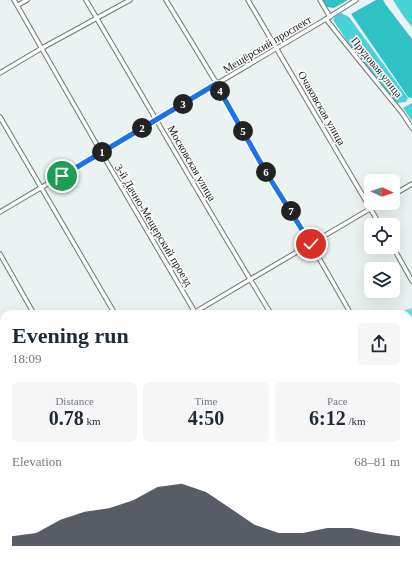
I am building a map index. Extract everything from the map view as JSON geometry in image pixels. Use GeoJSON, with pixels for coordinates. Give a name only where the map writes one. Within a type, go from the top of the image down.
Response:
{"type":"FeatureCollection","features":[{"type":"Feature","properties":{"kind":"street","name":"3-й Дачно-Мещерский проезд"},"geometry":{"type":"LineString","coordinates":[[14,0],[193,310]]}},
{"type":"Feature","properties":{"kind":"street"},"geometry":{"type":"LineString","coordinates":[[18,5],[27,0]]}},
{"type":"Feature","properties":{"kind":"street","name":"Московская улица"},"geometry":{"type":"LineString","coordinates":[[86,0],[207,208],[269,310]]}},
{"type":"Feature","properties":{"kind":"street"},"geometry":{"type":"LineString","coordinates":[[0,72],[130,0]]}},
{"type":"Feature","properties":{"kind":"street"},"geometry":{"type":"LineString","coordinates":[[166,0],[267,174],[311,244],[349,310]]}},
{"type":"Feature","properties":{"kind":"street","name":"Очаковская улица"},"geometry":{"type":"LineString","coordinates":[[248,0],[364,196]]}},
{"type":"Feature","properties":{"kind":"street","name":"Прудовая улица"},"geometry":{"type":"LineString","coordinates":[[320,0],[328,18],[349,48],[402,112],[412,128]]}},
{"type":"Feature","properties":{"kind":"street","name":"Мещёрский проспект"},"geometry":{"type":"LineString","coordinates":[[0,212],[157,120],[356,0]]}},
{"type":"Feature","properties":{"kind":"street"},"geometry":{"type":"LineString","coordinates":[[0,117],[113,310]]}},
{"type":"Feature","properties":{"kind":"street"},"geometry":{"type":"LineString","coordinates":[[400,191],[412,184]]}},
{"type":"Feature","properties":{"kind":"street"},"geometry":{"type":"LineString","coordinates":[[200,310],[368,210]]}},
{"type":"Feature","properties":{"kind":"street"},"geometry":{"type":"LineString","coordinates":[[0,254],[32,310]]}},
{"type":"Feature","properties":{"kind":"street"},"geometry":{"type":"LineString","coordinates":[[397,254],[412,281]]}},
{"type":"Feature","properties":{"kind":"shaded area"},"geometry":{"type":"Polygon","coordinates":[[[323,0],[348,0],[334,8],[327,7],[323,0]]]}},
{"type":"Feature","properties":{"kind":"shaded area"},"geometry":{"type":"Polygon","coordinates":[[[376,0],[383,0],[412,39],[412,98],[408,97],[351,14],[376,0]]]}},
{"type":"Feature","properties":{"kind":"shaded area"},"geometry":{"type":"Polygon","coordinates":[[[393,0],[412,0],[412,27],[404,17],[393,0]]]}},
{"type":"Feature","properties":{"kind":"shaded area"},"geometry":{"type":"Polygon","coordinates":[[[341,13],[349,17],[408,98],[406,102],[397,103],[361,59],[361,53],[354,51],[333,20],[335,16],[341,13]]]}},
{"type":"Feature","properties":{"kind":"shaded area"},"geometry":{"type":"Polygon","coordinates":[[[412,103],[412,121],[403,108],[412,103]]]}},
{"type":"Feature","properties":{"kind":"route"},"geometry":{"type":"LineString","coordinates":[[62,176],[216,84],[267,174],[311,244]]}}]}
